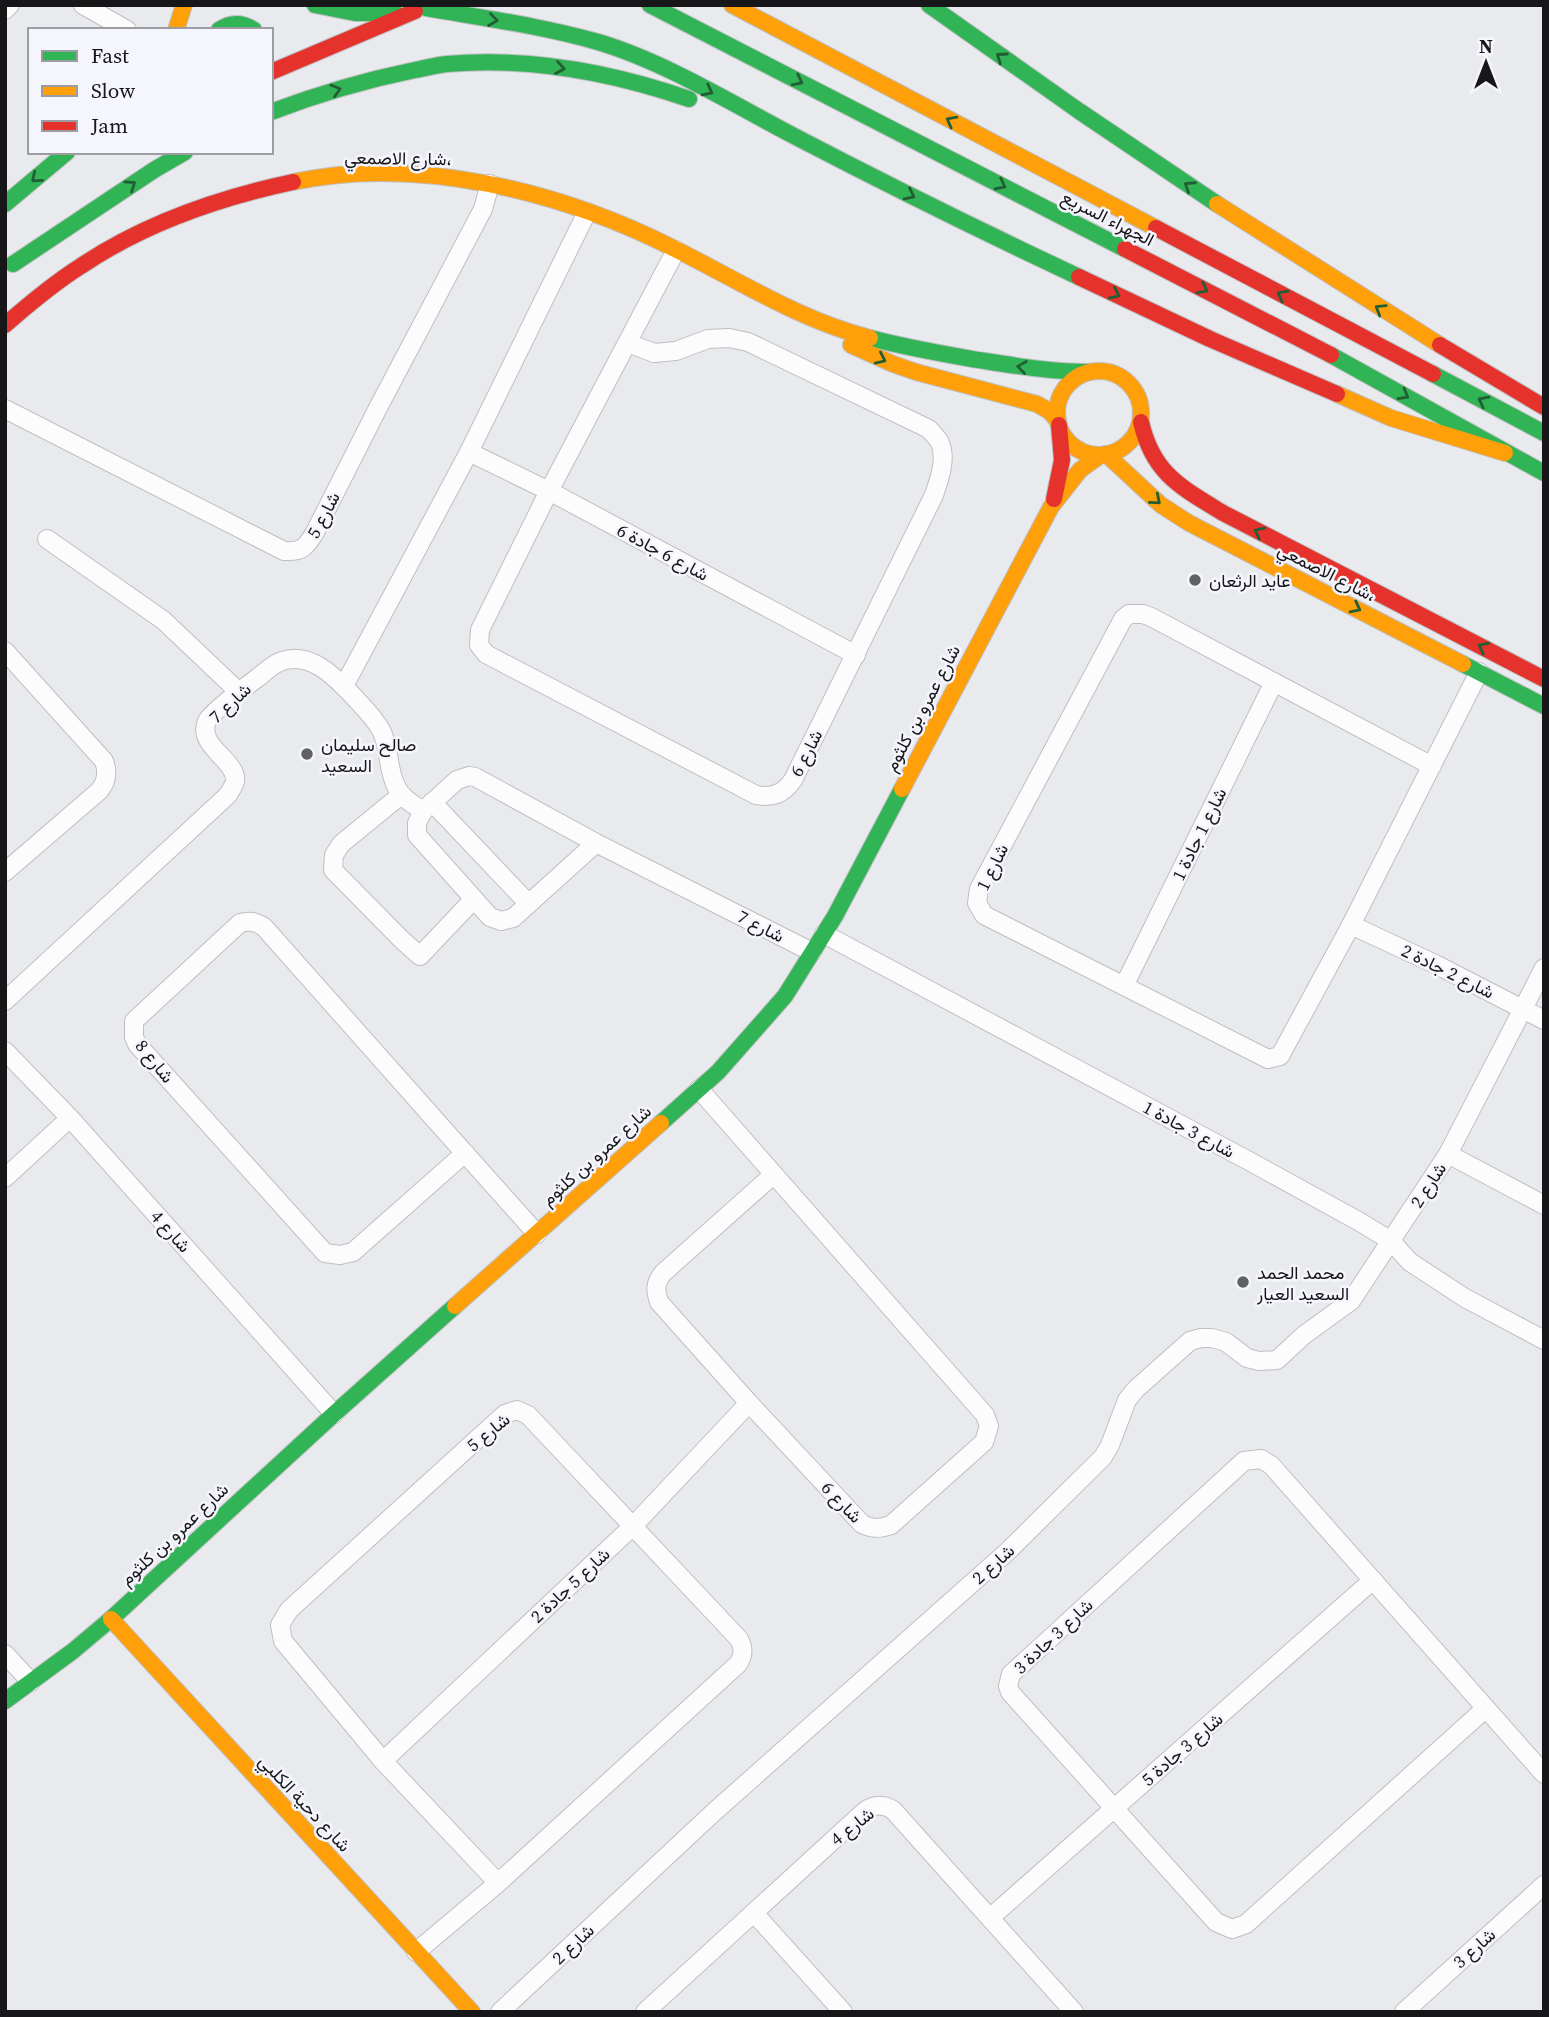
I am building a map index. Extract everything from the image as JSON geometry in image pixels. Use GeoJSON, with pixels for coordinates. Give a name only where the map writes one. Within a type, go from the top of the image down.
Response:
{"type":"FeatureCollection","features":[{"type":"Feature","properties":{"kind":"main road"},"geometry":{"type":"LineString","coordinates":[[177,28],[184,5]]}},
{"type":"Feature","properties":{"kind":"main road"},"geometry":{"type":"LineString","coordinates":[[315,5],[343,12],[379,15],[426,8],[600,42],[664,68],[1030,254],[1222,344],[1391,418],[1505,453]]}},
{"type":"Feature","properties":{"kind":"main road","name":"الجهراء السريع"},"geometry":{"type":"LineString","coordinates":[[650,5],[1362,370],[1544,473]]}},
{"type":"Feature","properties":{"kind":"main road","name":"الجهراء السريع"},"geometry":{"type":"LineString","coordinates":[[732,5],[1544,433]]}},
{"type":"Feature","properties":{"kind":"main road"},"geometry":{"type":"LineString","coordinates":[[929,5],[1176,178],[1350,290],[1544,407]]}},
{"type":"Feature","properties":{"kind":"main road"},"geometry":{"type":"LineString","coordinates":[[273,71],[373,27],[426,8]]}},
{"type":"Feature","properties":{"kind":"main road"},"geometry":{"type":"LineString","coordinates":[[222,28],[231,23],[240,23],[250,28]]}},
{"type":"Feature","properties":{"kind":"main road"},"geometry":{"type":"LineString","coordinates":[[273,111],[364,82],[445,64],[551,66],[668,91],[817,148]]}},
{"type":"Feature","properties":{"kind":"main road"},"geometry":{"type":"LineString","coordinates":[[5,204],[65,154]]}},
{"type":"Feature","properties":{"kind":"main road"},"geometry":{"type":"LineString","coordinates":[[9,267],[182,154]]}},
{"type":"Feature","properties":{"kind":"main road"},"geometry":{"type":"LineString","coordinates":[[9,267],[123,171]]}},
{"type":"Feature","properties":{"kind":"main road","name":"شارع الاصمعي،"},"geometry":{"type":"LineString","coordinates":[[5,325],[83,265],[174,217],[215,200],[264,186],[312,177],[435,175],[536,194],[633,229],[800,314],[839,330],[943,354],[1052,372],[1090,372]]}},
{"type":"Feature","properties":{"kind":"main road","name":"شارع الاصمعي،"},"geometry":{"type":"LineString","coordinates":[[800,314],[837,338],[893,364],[1030,402],[1049,411],[1058,423]]}},
{"type":"Feature","properties":{"kind":"main road"},"geometry":{"type":"LineString","coordinates":[[1104,371],[1117,374],[1129,383],[1137,394],[1141,408],[1140,422],[1134,437],[1121,449],[1103,454],[1087,453],[1074,447],[1065,437],[1058,423],[1057,408],[1060,396],[1077,376],[1104,371]]}},
{"type":"Feature","properties":{"kind":"main road","name":"شارع الاصمعي،"},"geometry":{"type":"LineString","coordinates":[[1140,422],[1151,456],[1161,470],[1178,485],[1223,513],[1544,679]]}},
{"type":"Feature","properties":{"kind":"main road","name":"شارع عمرو بن كلثوم"},"geometry":{"type":"LineString","coordinates":[[1051,507],[1062,460],[1058,423]]}},
{"type":"Feature","properties":{"kind":"main road","name":"شارع الاصمعي،"},"geometry":{"type":"LineString","coordinates":[[1103,454],[1161,505],[1189,523],[1544,706]]}},
{"type":"Feature","properties":{"kind":"main road","name":"شارع عمرو بن كلثوم"},"geometry":{"type":"LineString","coordinates":[[5,1701],[111,1619],[334,1414],[718,1072],[785,996],[824,934],[1051,507],[1080,470],[1103,454]]}},
{"type":"Feature","properties":{"kind":"main road","name":"شارع دحية الكلبي"},"geometry":{"type":"LineString","coordinates":[[111,1619],[472,2012]]}},
{"type":"Feature","properties":{"kind":"street"},"geometry":{"type":"LineString","coordinates":[[5,10],[10,5]]}},
{"type":"Feature","properties":{"kind":"street"},"geometry":{"type":"LineString","coordinates":[[83,5],[123,28]]}},
{"type":"Feature","properties":{"kind":"street","name":"شارع 5"},"geometry":{"type":"LineString","coordinates":[[5,408],[285,551],[302,550],[314,534],[483,209],[490,184]]}},
{"type":"Feature","properties":{"kind":"street"},"geometry":{"type":"LineString","coordinates":[[344,685],[469,452],[587,212]]}},
{"type":"Feature","properties":{"kind":"street","name":"شارع 6"},"geometry":{"type":"LineString","coordinates":[[628,343],[654,353],[676,351],[708,339],[729,338],[748,342],[929,429],[940,442],[943,458],[934,495],[793,780],[778,794],[756,795],[486,654],[479,645],[481,630],[549,491],[676,250]]}},
{"type":"Feature","properties":{"kind":"street","name":"شارع 6 جادة 6"},"geometry":{"type":"LineString","coordinates":[[469,452],[549,491],[856,655]]}},
{"type":"Feature","properties":{"kind":"street"},"geometry":{"type":"LineString","coordinates":[[47,539],[163,620],[239,692]]}},
{"type":"Feature","properties":{"kind":"street","name":"شارع 1"},"geometry":{"type":"LineString","coordinates":[[1432,766],[1151,617],[1129,614],[1123,619],[979,889],[978,903],[984,915],[1268,1059],[1275,1058],[1284,1051],[1351,925],[1432,766],[1479,672]]}},
{"type":"Feature","properties":{"kind":"street"},"geometry":{"type":"LineString","coordinates":[[5,650],[104,761],[107,774],[99,791],[5,872]]}},
{"type":"Feature","properties":{"kind":"street","name":"شارع 7"},"geometry":{"type":"LineString","coordinates":[[5,1001],[228,795],[235,783],[235,776],[207,738],[206,724],[209,718],[275,664],[284,660],[311,662],[323,667],[344,685],[382,731],[391,774],[401,795]]}},
{"type":"Feature","properties":{"kind":"street","name":"شارع 1 جادة 1"},"geometry":{"type":"LineString","coordinates":[[1124,986],[1274,682]]}},
{"type":"Feature","properties":{"kind":"street","name":"شارع 7"},"geometry":{"type":"LineString","coordinates":[[427,807],[457,780],[475,777],[596,843],[812,952]]}},
{"type":"Feature","properties":{"kind":"street"},"geometry":{"type":"LineString","coordinates":[[474,900],[420,956],[333,870],[334,855],[341,844],[401,795],[427,807],[528,903]]}},
{"type":"Feature","properties":{"kind":"street"},"geometry":{"type":"LineString","coordinates":[[427,807],[417,823],[417,835],[490,917],[501,921],[513,918],[596,843]]}},
{"type":"Feature","properties":{"kind":"street","name":"شارع 8"},"geometry":{"type":"LineString","coordinates":[[465,1153],[353,1252],[340,1255],[325,1253],[137,1044],[134,1021],[240,923],[254,921],[264,927],[465,1153],[537,1234]]}},
{"type":"Feature","properties":{"kind":"street","name":"شارع 2 جادة 2"},"geometry":{"type":"LineString","coordinates":[[1351,925],[1544,1020]]}},
{"type":"Feature","properties":{"kind":"street","name":"شارع 3 جادة 1"},"geometry":{"type":"LineString","coordinates":[[824,934],[1249,1161],[1391,1241],[1410,1262],[1465,1298],[1544,1340]]}},
{"type":"Feature","properties":{"kind":"street","name":"شارع 2"},"geometry":{"type":"LineString","coordinates":[[500,2012],[715,1812],[1007,1552],[1103,1457],[1111,1445],[1127,1400],[1190,1341],[1212,1338],[1226,1342],[1247,1358],[1259,1362],[1277,1360],[1304,1335],[1351,1301],[1448,1154],[1544,968]]}},
{"type":"Feature","properties":{"kind":"street","name":"شارع 4"},"geometry":{"type":"LineString","coordinates":[[5,1051],[70,1118],[334,1414]]}},
{"type":"Feature","properties":{"kind":"street","name":"شارع 6"},"geometry":{"type":"LineString","coordinates":[[699,1089],[985,1415],[989,1426],[984,1443],[891,1525],[873,1528],[862,1524],[659,1302],[655,1286],[663,1273],[773,1175]]}},
{"type":"Feature","properties":{"kind":"street"},"geometry":{"type":"LineString","coordinates":[[5,1178],[70,1118]]}},
{"type":"Feature","properties":{"kind":"street","name":"شارع 2"},"geometry":{"type":"LineString","coordinates":[[1448,1154],[1544,1205]]}},
{"type":"Feature","properties":{"kind":"street","name":"شارع 5 جادة 2"},"geometry":{"type":"LineString","coordinates":[[383,1760],[633,1526],[749,1403]]}},
{"type":"Feature","properties":{"kind":"street","name":"شارع 5"},"geometry":{"type":"LineString","coordinates":[[416,1952],[498,1884],[743,1657],[739,1639],[528,1415],[517,1410],[505,1414],[289,1610],[280,1625],[284,1641],[383,1760],[498,1884]]}},
{"type":"Feature","properties":{"kind":"street","name":"شارع 3 جادة 3"},"geometry":{"type":"LineString","coordinates":[[1486,1708],[1246,1924],[1232,1929],[1216,1922],[1010,1692],[1009,1680],[1011,1674],[1244,1461],[1261,1459],[1270,1465],[1373,1580],[1486,1708],[1544,1774]]}},
{"type":"Feature","properties":{"kind":"street","name":"شارع 3 جادة 5"},"geometry":{"type":"LineString","coordinates":[[991,1917],[1373,1580]]}},
{"type":"Feature","properties":{"kind":"street"},"geometry":{"type":"LineString","coordinates":[[5,1654],[31,1682]]}},
{"type":"Feature","properties":{"kind":"street","name":"شارع 4"},"geometry":{"type":"LineString","coordinates":[[645,2012],[864,1811],[878,1805],[893,1810],[1074,2012]]}},
{"type":"Feature","properties":{"kind":"street","name":"شارع 3"},"geometry":{"type":"LineString","coordinates":[[1404,2012],[1544,1885]]}},
{"type":"Feature","properties":{"kind":"street"},"geometry":{"type":"LineString","coordinates":[[754,1913],[843,2012]]}},
{"type":"Feature","properties":{"kind":"traffic: fast"},"geometry":{"type":"LineString","coordinates":[[315,5],[355,13],[395,13]]}},
{"type":"Feature","properties":{"kind":"traffic: fast"},"geometry":{"type":"LineString","coordinates":[[650,5],[1125,249]]}},
{"type":"Feature","properties":{"kind":"traffic: fast"},"geometry":{"type":"LineString","coordinates":[[929,5],[1217,204]]}},
{"type":"Feature","properties":{"kind":"traffic: fast"},"geometry":{"type":"LineString","coordinates":[[426,8],[577,36],[623,50],[698,84],[971,226],[1079,277]]}},
{"type":"Feature","properties":{"kind":"traffic: fast"},"geometry":{"type":"LineString","coordinates":[[223,28],[236,24],[250,28]]}},
{"type":"Feature","properties":{"kind":"traffic: fast"},"geometry":{"type":"LineString","coordinates":[[273,111],[378,78],[439,65],[478,62],[539,65],[600,74],[689,99]]}},
{"type":"Feature","properties":{"kind":"traffic: fast"},"geometry":{"type":"LineString","coordinates":[[5,204],[65,154]]}},
{"type":"Feature","properties":{"kind":"traffic: fast"},"geometry":{"type":"LineString","coordinates":[[13,264],[182,154]]}},
{"type":"Feature","properties":{"kind":"traffic: fast"},"geometry":{"type":"LineString","coordinates":[[870,338],[1001,364],[1090,372]]}},
{"type":"Feature","properties":{"kind":"traffic: fast"},"geometry":{"type":"LineString","coordinates":[[1331,355],[1544,473]]}},
{"type":"Feature","properties":{"kind":"traffic: fast"},"geometry":{"type":"LineString","coordinates":[[1433,374],[1544,433]]}},
{"type":"Feature","properties":{"kind":"traffic: fast"},"geometry":{"type":"LineString","coordinates":[[1463,664],[1544,706]]}},
{"type":"Feature","properties":{"kind":"traffic: fast"},"geometry":{"type":"LineString","coordinates":[[661,1123],[718,1072],[785,996],[835,916],[902,789]]}},
{"type":"Feature","properties":{"kind":"traffic: fast"},"geometry":{"type":"LineString","coordinates":[[5,1701],[111,1619],[455,1306]]}},
{"type":"Feature","properties":{"kind":"traffic: slow"},"geometry":{"type":"LineString","coordinates":[[177,28],[184,5]]}},
{"type":"Feature","properties":{"kind":"traffic: slow"},"geometry":{"type":"LineString","coordinates":[[732,5],[1156,228]]}},
{"type":"Feature","properties":{"kind":"traffic: slow"},"geometry":{"type":"LineString","coordinates":[[293,182],[341,175],[390,173],[439,176],[537,195],[630,228],[794,310],[870,338]]}},
{"type":"Feature","properties":{"kind":"traffic: slow"},"geometry":{"type":"LineString","coordinates":[[1217,204],[1440,345]]}},
{"type":"Feature","properties":{"kind":"traffic: slow"},"geometry":{"type":"LineString","coordinates":[[851,345],[916,372],[1037,404],[1049,411],[1058,421]]}},
{"type":"Feature","properties":{"kind":"traffic: slow"},"geometry":{"type":"LineString","coordinates":[[1099,371],[1115,374],[1129,383],[1138,397],[1141,413],[1138,429],[1129,443],[1115,452],[1099,455],[1083,452],[1069,443],[1060,429],[1057,413],[1060,397],[1069,383],[1083,374],[1099,371]]}},
{"type":"Feature","properties":{"kind":"traffic: slow"},"geometry":{"type":"LineString","coordinates":[[1337,394],[1391,418],[1505,453]]}},
{"type":"Feature","properties":{"kind":"traffic: slow"},"geometry":{"type":"LineString","coordinates":[[1106,454],[1161,505],[1189,523],[1463,664]]}},
{"type":"Feature","properties":{"kind":"traffic: slow"},"geometry":{"type":"LineString","coordinates":[[902,789],[1051,507],[1080,470],[1101,455]]}},
{"type":"Feature","properties":{"kind":"traffic: slow"},"geometry":{"type":"LineString","coordinates":[[455,1306],[661,1123]]}},
{"type":"Feature","properties":{"kind":"traffic: slow"},"geometry":{"type":"LineString","coordinates":[[111,1619],[472,2012]]}},
{"type":"Feature","properties":{"kind":"traffic: jam"},"geometry":{"type":"LineString","coordinates":[[273,71],[415,11]]}},
{"type":"Feature","properties":{"kind":"traffic: jam"},"geometry":{"type":"LineString","coordinates":[[5,325],[61,279],[131,237],[210,204],[293,182]]}},
{"type":"Feature","properties":{"kind":"traffic: jam"},"geometry":{"type":"LineString","coordinates":[[1156,228],[1433,374]]}},
{"type":"Feature","properties":{"kind":"traffic: jam"},"geometry":{"type":"LineString","coordinates":[[1125,249],[1331,355]]}},
{"type":"Feature","properties":{"kind":"traffic: jam"},"geometry":{"type":"LineString","coordinates":[[1079,277],[1210,339],[1337,394]]}},
{"type":"Feature","properties":{"kind":"traffic: jam"},"geometry":{"type":"LineString","coordinates":[[1440,345],[1544,407]]}},
{"type":"Feature","properties":{"kind":"traffic: jam"},"geometry":{"type":"LineString","coordinates":[[1141,422],[1146,440],[1161,467],[1194,495],[1223,513],[1544,679]]}},
{"type":"Feature","properties":{"kind":"traffic: jam"},"geometry":{"type":"LineString","coordinates":[[1054,499],[1062,460],[1059,425]]}},
{"type":"Feature","properties":{"kind":"place","name":"عايد الرثعان"},"geometry":{"type":"Point","coordinates":[1195,580]}},
{"type":"Feature","properties":{"kind":"place","name":"صالح سليمان السعيد"},"geometry":{"type":"Point","coordinates":[307,754]}},
{"type":"Feature","properties":{"kind":"place","name":"محمد الحمد السعيد العيار"},"geometry":{"type":"Point","coordinates":[1243,1282]}}]}
